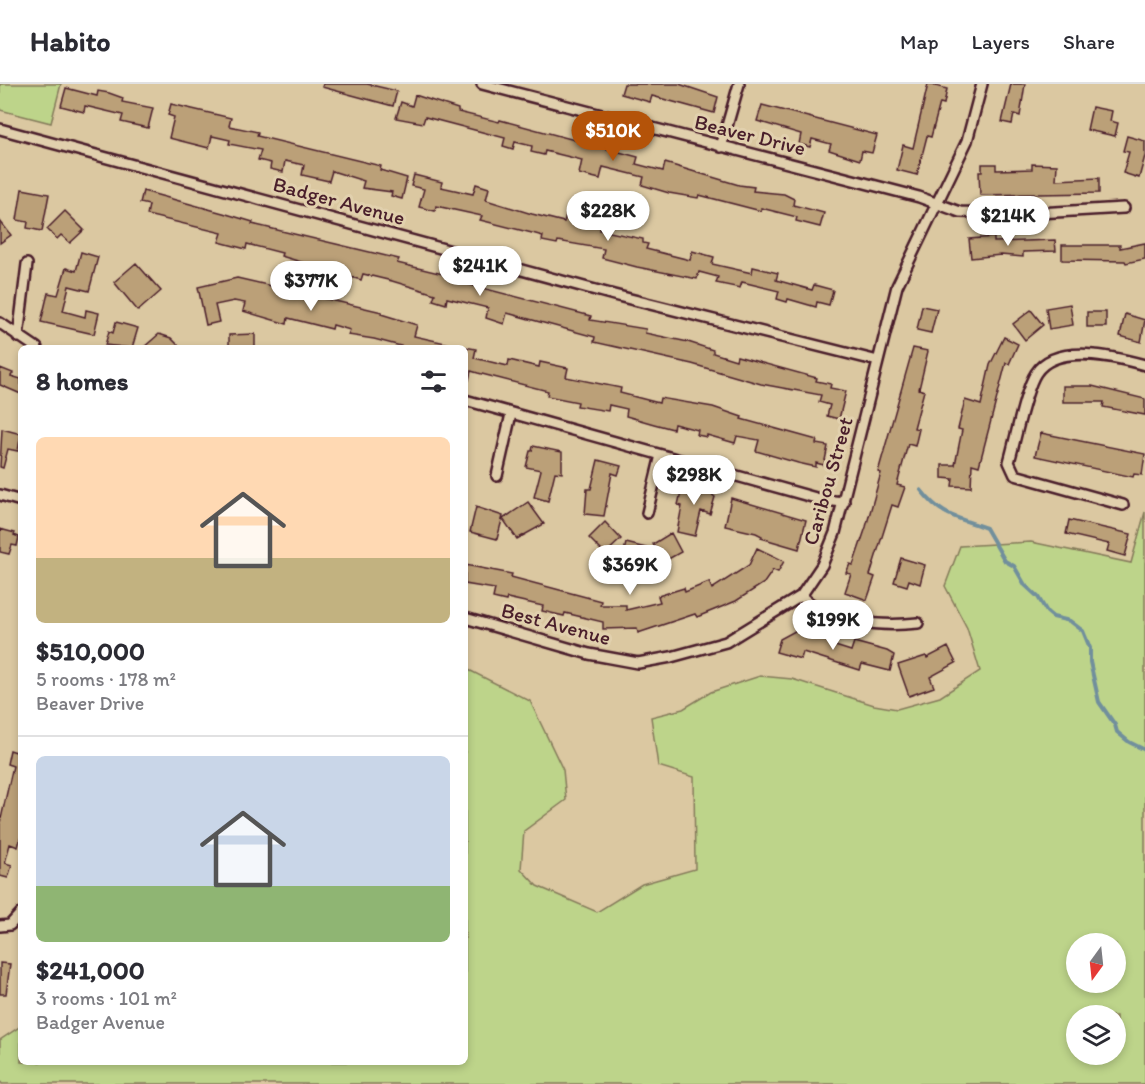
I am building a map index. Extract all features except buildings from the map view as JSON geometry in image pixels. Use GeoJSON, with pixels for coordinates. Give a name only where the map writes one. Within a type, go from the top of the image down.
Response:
{"type":"FeatureCollection","features":[{"type":"Feature","properties":{"kind":"street","name":"Beaver Drive"},"geometry":{"type":"LineString","coordinates":[[485,84],[939,204]]}},
{"type":"Feature","properties":{"kind":"street"},"geometry":{"type":"LineString","coordinates":[[721,147],[739,84]]}},
{"type":"Feature","properties":{"kind":"street","name":"Caribou Street"},"geometry":{"type":"LineString","coordinates":[[638,663],[671,657],[726,642],[801,596],[822,565],[844,502],[897,286],[939,204],[967,141],[982,84]]}},
{"type":"Feature","properties":{"kind":"street","name":"Badger Avenue"},"geometry":{"type":"LineString","coordinates":[[0,129],[614,296],[878,362]]}},
{"type":"Feature","properties":{"kind":"street"},"geometry":{"type":"LineString","coordinates":[[939,204],[960,212],[1021,214],[1124,208]]}},
{"type":"Feature","properties":{"kind":"street"},"geometry":{"type":"LineString","coordinates":[[18,337],[27,264]]}},
{"type":"Feature","properties":{"kind":"street"},"geometry":{"type":"LineString","coordinates":[[0,323],[32,345]]}},
{"type":"Feature","properties":{"kind":"street"},"geometry":{"type":"LineString","coordinates":[[1123,506],[1015,475],[1009,462],[1036,373],[1055,358],[1080,353],[1145,365]]}},
{"type":"Feature","properties":{"kind":"street"},"geometry":{"type":"LineString","coordinates":[[468,401],[823,500],[844,502]]}},
{"type":"Feature","properties":{"kind":"street"},"geometry":{"type":"LineString","coordinates":[[497,476],[511,414]]}},
{"type":"Feature","properties":{"kind":"street"},"geometry":{"type":"LineString","coordinates":[[647,513],[661,455]]}},
{"type":"Feature","properties":{"kind":"street"},"geometry":{"type":"LineString","coordinates":[[0,495],[18,500]]}},
{"type":"Feature","properties":{"kind":"street"},"geometry":{"type":"LineString","coordinates":[[801,596],[813,607],[852,619],[892,626],[918,623]]}},
{"type":"Feature","properties":{"kind":"street","name":"Best Avenue"},"geometry":{"type":"LineString","coordinates":[[468,619],[589,654],[638,663]]}},
{"type":"Feature","properties":{"kind":"street"},"geometry":{"type":"LineString","coordinates":[[0,926],[10,925],[18,916]]}},
{"type":"Feature","properties":{"kind":"green space"},"geometry":{"type":"Polygon","coordinates":[[[0,84],[61,84],[51,123],[0,110],[0,84]]]}},
{"type":"Feature","properties":{"kind":"green space"},"geometry":{"type":"Polygon","coordinates":[[[1145,512],[1145,1084],[2,1084],[0,1081],[0,1040],[18,1028],[18,1065],[468,1065],[468,670],[530,701],[563,770],[566,800],[524,831],[521,869],[537,886],[597,912],[642,884],[695,869],[694,777],[658,766],[651,717],[683,709],[711,692],[760,676],[792,679],[874,705],[897,709],[940,697],[980,671],[967,628],[945,586],[960,546],[1031,542],[1131,563],[1145,512]]]}},
{"type":"Feature","properties":{"kind":"waterway"},"geometry":{"type":"LineString","coordinates":[[921,490],[943,511],[986,528],[1005,561],[1014,566],[1025,585],[1038,597],[1047,612],[1053,617],[1070,621],[1083,631],[1090,648],[1090,662],[1099,702],[1115,725],[1117,732],[1129,742],[1145,750]]}}]}
